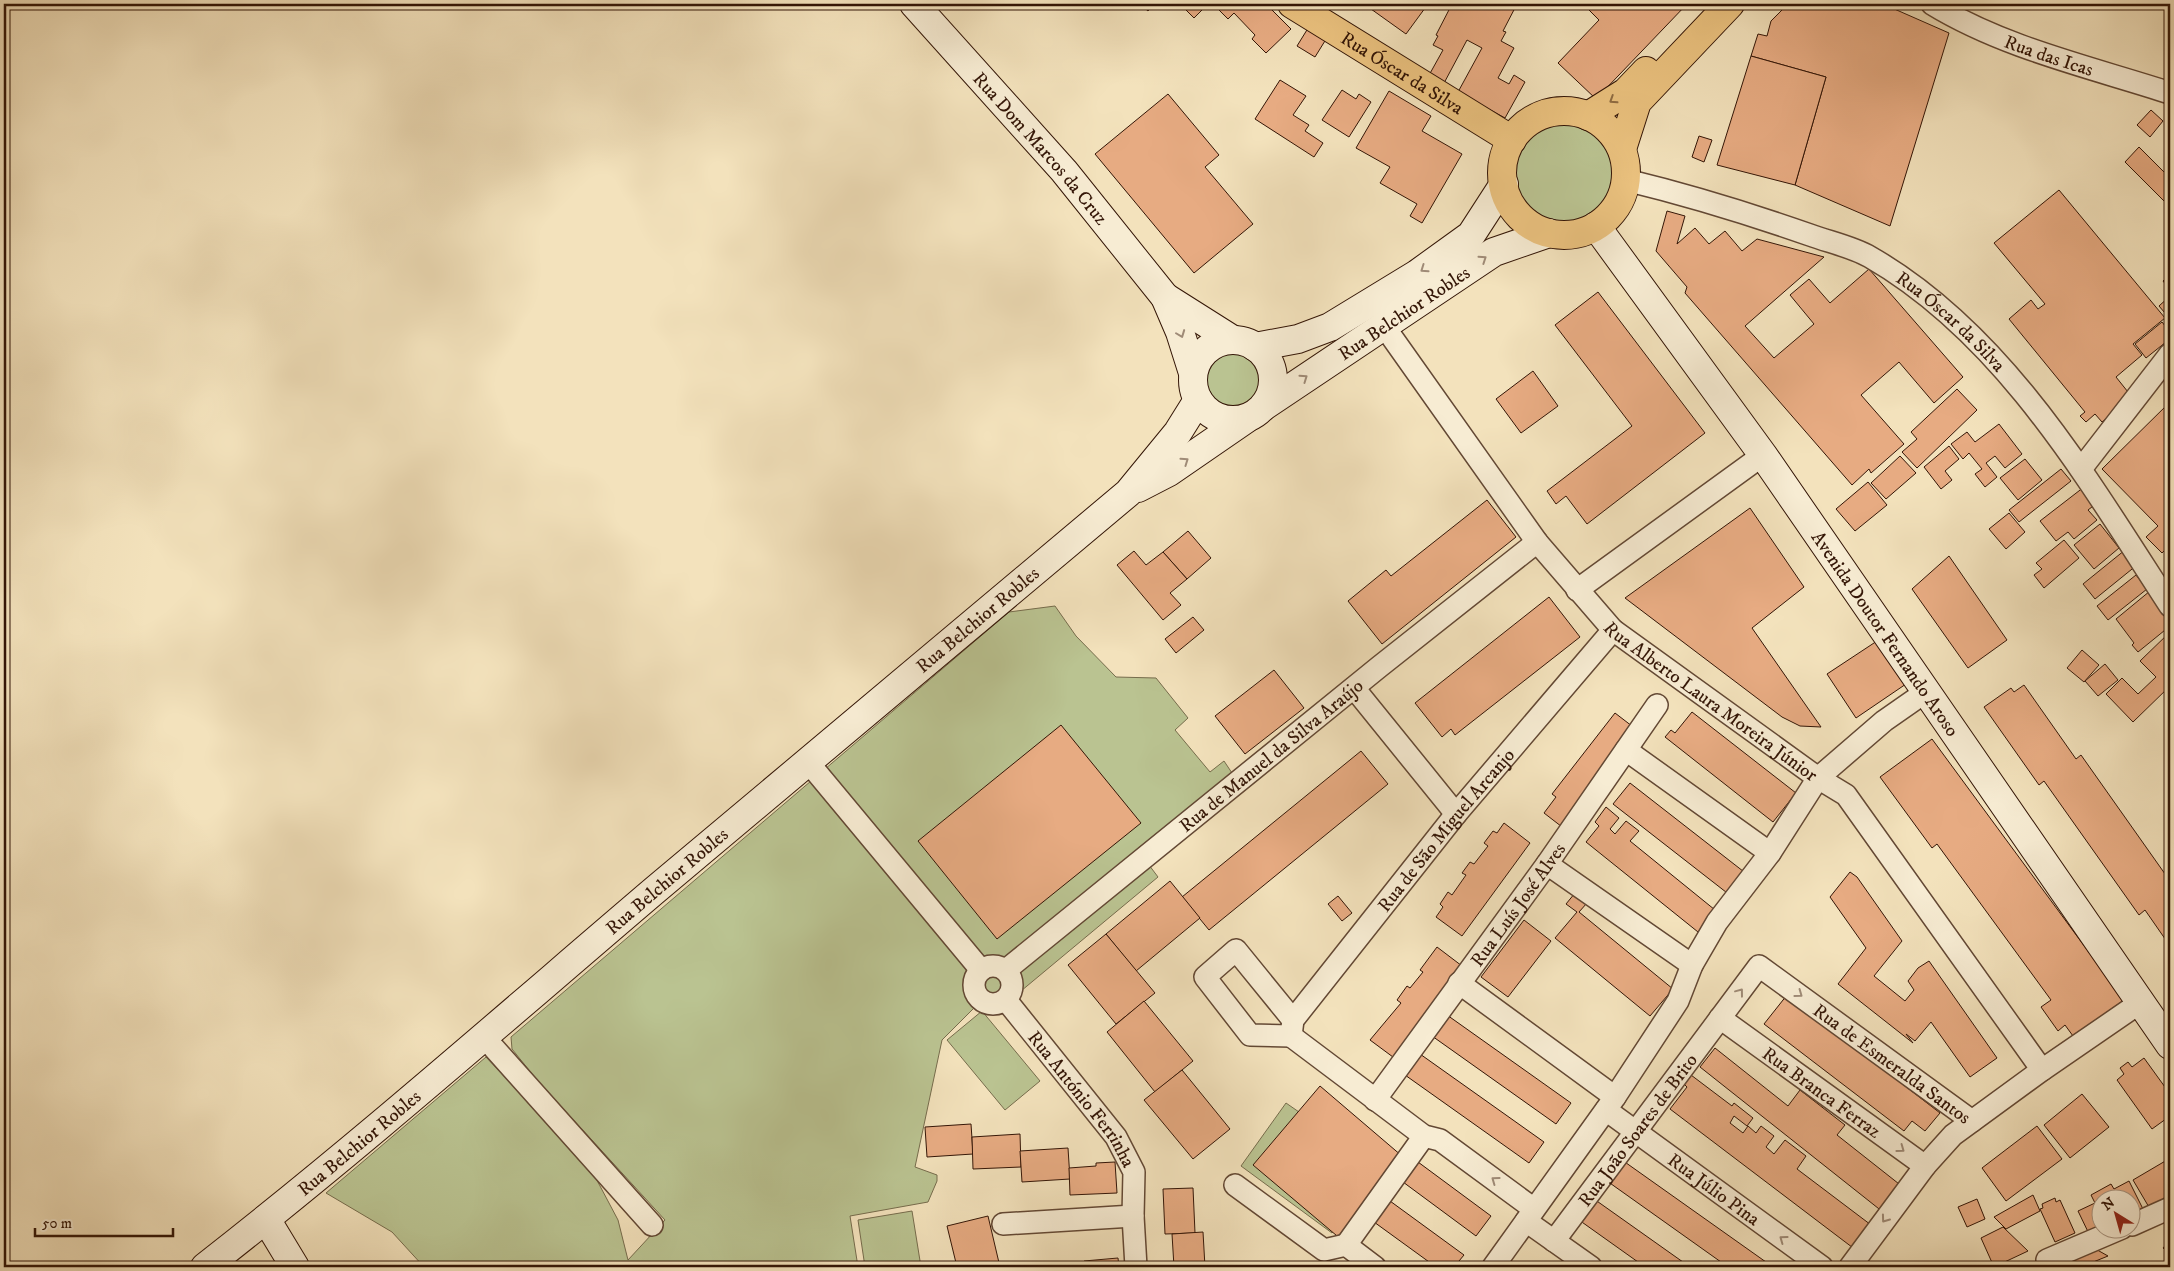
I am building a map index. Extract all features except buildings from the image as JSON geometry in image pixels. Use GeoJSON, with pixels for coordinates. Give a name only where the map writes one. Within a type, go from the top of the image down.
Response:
{"type":"FeatureCollection","features":[{"type":"Feature","properties":{"kind":"main road","name":"Rua Dom Marcos da Cruz"},"geometry":{"type":"LineString","coordinates":[[914,4],[1064,171],[1165,297],[1188,352],[1193,373]]}},
{"type":"Feature","properties":{"kind":"main road","name":"Rua Óscar da Silva"},"geometry":{"type":"LineString","coordinates":[[1292,4],[1512,140]]}},
{"type":"Feature","properties":{"kind":"main road"},"geometry":{"type":"LineString","coordinates":[[1588,116],[1626,92],[1708,4]]}},
{"type":"Feature","properties":{"kind":"main road"},"geometry":{"type":"LineString","coordinates":[[1622,149],[1637,102],[1730,4]]}},
{"type":"Feature","properties":{"kind":"main road"},"geometry":{"type":"LineString","coordinates":[[1572,112],[1588,116],[1602,124],[1614,136],[1622,149],[1626,164],[1626,180],[1621,199],[1610,214],[1596,226],[1581,233],[1565,235],[1549,233],[1533,227],[1520,216],[1509,201],[1504,184],[1506,154],[1512,140],[1522,126],[1536,116],[1572,112]]}},
{"type":"Feature","properties":{"kind":"main road","name":"Rua Belchior Robles"},"geometry":{"type":"LineString","coordinates":[[1244,343],[1298,339],[1330,328],[1409,279],[1471,235],[1504,184]]}},
{"type":"Feature","properties":{"kind":"main road","name":"Avenida Doutor Fernando Aroso"},"geometry":{"type":"LineString","coordinates":[[1596,226],[1763,455],[1927,691],[2156,1014],[2170,1045]]}},
{"type":"Feature","properties":{"kind":"main road","name":"Rua Belchior Robles"},"geometry":{"type":"LineString","coordinates":[[1128,493],[1169,472],[1494,252],[1549,233]]}},
{"type":"Feature","properties":{"kind":"main road","name":"Rua Dom Marcos da Cruz"},"geometry":{"type":"LineString","coordinates":[[1165,297],[1244,343]]}},
{"type":"Feature","properties":{"kind":"main road"},"geometry":{"type":"LineString","coordinates":[[1244,343],[1270,364],[1273,374],[1270,396],[1255,412],[1232,421],[1219,418],[1206,411],[1198,400],[1193,388],[1193,373],[1203,353],[1217,344],[1244,343]]}},
{"type":"Feature","properties":{"kind":"main road","name":"Rua Belchior Robles"},"geometry":{"type":"LineString","coordinates":[[205,1267],[266,1219],[484,1038],[1128,493],[1178,432],[1198,400]]}},
{"type":"Feature","properties":{"kind":"main road"},"geometry":{"type":"LineString","coordinates":[[266,1219],[295,1267]]}},
{"type":"Feature","properties":{"kind":"street","name":"Rua das Icas"},"geometry":{"type":"LineString","coordinates":[[1932,4],[1950,15],[2020,46],[2170,93]]}},
{"type":"Feature","properties":{"kind":"street","name":"Rua Óscar da Silva"},"geometry":{"type":"LineString","coordinates":[[1626,180],[1756,216],[1869,256],[1937,302],[2000,365],[2081,469],[2170,606]]}},
{"type":"Feature","properties":{"kind":"street","name":"Rua Alberto Laura Moreira Júnior"},"geometry":{"type":"LineString","coordinates":[[1384,326],[1538,542],[1612,630],[1818,778],[1846,795],[2042,1070]]}},
{"type":"Feature","properties":{"kind":"street"},"geometry":{"type":"LineString","coordinates":[[2081,469],[2170,354]]}},
{"type":"Feature","properties":{"kind":"street"},"geometry":{"type":"LineString","coordinates":[[1577,590],[1763,455]]}},
{"type":"Feature","properties":{"kind":"street","name":"Rua de Manuel da Silva Araújo"},"geometry":{"type":"LineString","coordinates":[[1006,970],[1354,688],[1538,542]]}},
{"type":"Feature","properties":{"kind":"street","name":"Rua de São Miguel Arcanjo"},"geometry":{"type":"LineString","coordinates":[[1375,1100],[1292,1028],[1456,814],[1612,630]]}},
{"type":"Feature","properties":{"kind":"street"},"geometry":{"type":"LineString","coordinates":[[1354,688],[1456,814]]}},
{"type":"Feature","properties":{"kind":"street"},"geometry":{"type":"LineString","coordinates":[[1493,1267],[1610,1104],[1678,1001],[1692,965],[1717,922],[1770,853],[1818,778],[1884,721],[1927,691]]}},
{"type":"Feature","properties":{"kind":"street","name":"Rua Luís José Alves"},"geometry":{"type":"LineString","coordinates":[[1375,1100],[1547,864],[1657,705]]}},
{"type":"Feature","properties":{"kind":"street"},"geometry":{"type":"LineString","coordinates":[[1626,750],[1770,853]]}},
{"type":"Feature","properties":{"kind":"street"},"geometry":{"type":"LineString","coordinates":[[808,762],[981,970]]}},
{"type":"Feature","properties":{"kind":"street"},"geometry":{"type":"LineString","coordinates":[[1547,864],[1692,965]]}},
{"type":"Feature","properties":{"kind":"street"},"geometry":{"type":"LineString","coordinates":[[993,966],[1006,970],[1012,982],[1010,995],[1006,1000],[1001,1003],[989,1004],[978,998],[974,987],[977,975],[981,970],[993,966]]}},
{"type":"Feature","properties":{"kind":"street","name":"Rua de Esmeralda Santos"},"geometry":{"type":"LineString","coordinates":[[1720,1018],[1759,966],[1972,1121],[1953,1135],[1924,1166],[1850,1267]]}},
{"type":"Feature","properties":{"kind":"street","name":"Rua Júlio Pina"},"geometry":{"type":"LineString","coordinates":[[1459,983],[1610,1104],[1635,1131],[1822,1267]]}},
{"type":"Feature","properties":{"kind":"street","name":"Rua António Ferrinha"},"geometry":{"type":"LineString","coordinates":[[1006,1000],[1116,1137],[1134,1172],[1133,1216],[1136,1267]]}},
{"type":"Feature","properties":{"kind":"street"},"geometry":{"type":"LineString","coordinates":[[1972,1121],[2042,1070],[2156,1014]]}},
{"type":"Feature","properties":{"kind":"street","name":"Rua João Soares de Brito"},"geometry":{"type":"LineString","coordinates":[[1554,1241],[1720,1018]]}},
{"type":"Feature","properties":{"kind":"street","name":"Rua Branca Ferraz"},"geometry":{"type":"LineString","coordinates":[[1720,1018],[1924,1166]]}},
{"type":"Feature","properties":{"kind":"street"},"geometry":{"type":"LineString","coordinates":[[484,1038],[652,1225]]}},
{"type":"Feature","properties":{"kind":"street"},"geometry":{"type":"LineString","coordinates":[[1375,1100],[1424,1136],[1440,1140],[1530,1215],[1554,1241],[1591,1267]]}},
{"type":"Feature","properties":{"kind":"street"},"geometry":{"type":"LineString","coordinates":[[1235,1185],[1324,1250],[1346,1245],[1424,1136]]}},
{"type":"Feature","properties":{"kind":"street"},"geometry":{"type":"LineString","coordinates":[[2142,1221],[2170,1208]]}},
{"type":"Feature","properties":{"kind":"street"},"geometry":{"type":"LineString","coordinates":[[1004,1224],[1133,1216]]}},
{"type":"Feature","properties":{"kind":"street"},"geometry":{"type":"LineString","coordinates":[[2047,1260],[2099,1238]]}},
{"type":"Feature","properties":{"kind":"street"},"geometry":{"type":"LineString","coordinates":[[1346,1245],[1375,1267]]}},
{"type":"Feature","properties":{"kind":"green space"},"geometry":{"type":"Polygon","coordinates":[[[1565,120],[1584,124],[1601,135],[1612,152],[1616,171],[1612,190],[1601,207],[1584,218],[1565,222],[1546,218],[1529,207],[1518,190],[1514,171],[1518,152],[1529,135],[1546,124],[1565,120]]]}},
{"type":"Feature","properties":{"kind":"green space"},"geometry":{"type":"Polygon","coordinates":[[[1232,348],[1244,350],[1254,357],[1261,367],[1263,379],[1261,391],[1254,401],[1244,408],[1232,410],[1220,408],[1210,401],[1203,391],[1201,379],[1203,367],[1210,357],[1220,350],[1232,348]]]}},
{"type":"Feature","properties":{"kind":"green space"},"geometry":{"type":"Polygon","coordinates":[[[1055,606],[1076,636],[1116,677],[1156,678],[1188,718],[1175,730],[1210,772],[1224,761],[1232,773],[1137,849],[1158,877],[1021,991],[979,1003],[942,1040],[915,1167],[937,1175],[937,1181],[928,1202],[850,1216],[858,1267],[424,1267],[392,1232],[326,1193],[486,1057],[591,1169],[618,1220],[628,1260],[665,1220],[537,1080],[512,1049],[511,1037],[1009,612],[1055,606]]]}},
{"type":"Feature","properties":{"kind":"green space"},"geometry":{"type":"Polygon","coordinates":[[[982,1011],[1040,1081],[1005,1110],[947,1040],[982,1011]]]}},
{"type":"Feature","properties":{"kind":"green space"},"geometry":{"type":"Polygon","coordinates":[[[1286,1103],[1377,1166],[1332,1233],[1241,1166],[1286,1103]]]}},
{"type":"Feature","properties":{"kind":"green space"},"geometry":{"type":"Polygon","coordinates":[[[912,1211],[921,1267],[865,1267],[858,1220],[912,1211]]]}}]}
